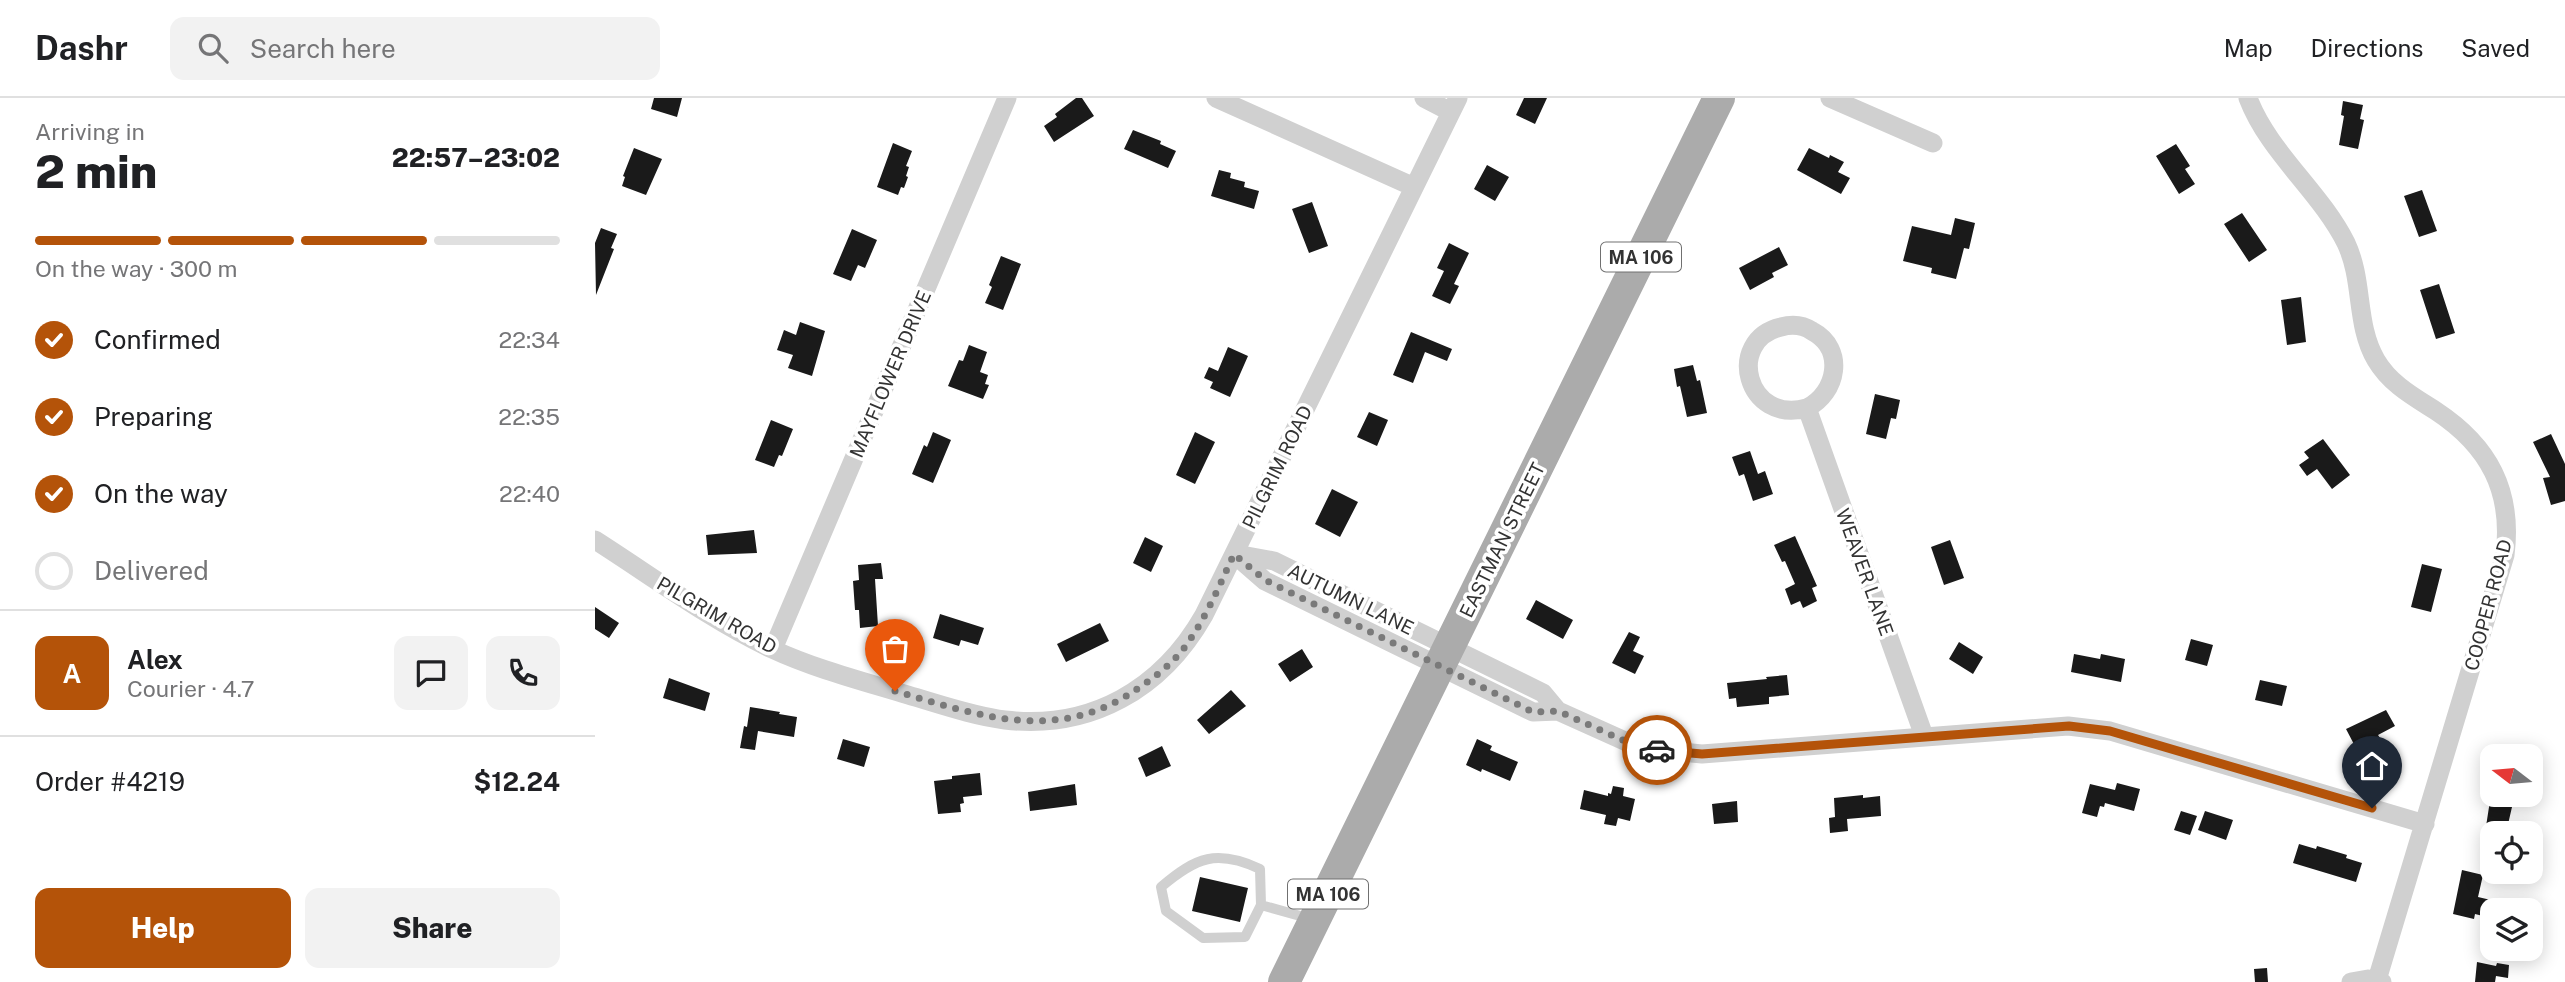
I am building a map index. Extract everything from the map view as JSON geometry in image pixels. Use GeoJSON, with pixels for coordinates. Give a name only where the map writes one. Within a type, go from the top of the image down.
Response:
{"type":"FeatureCollection","features":[{"type":"Feature","properties":{"kind":"main road","name":"EASTMAN STREET"},"geometry":{"type":"LineString","coordinates":[[1285,982],[1719,98]]}},
{"type":"Feature","properties":{"kind":"street","name":"MAYFLOWER DRIVE"},"geometry":{"type":"LineString","coordinates":[[773,649],[1007,98]]}},
{"type":"Feature","properties":{"kind":"street"},"geometry":{"type":"LineString","coordinates":[[1216,98],[1414,187]]}},
{"type":"Feature","properties":{"kind":"street","name":"PILGRIM ROAD"},"geometry":{"type":"LineString","coordinates":[[595,540],[717,618],[773,649],[808,664],[987,717],[1028,722],[1070,718],[1104,708],[1120,700],[1149,681],[1175,658],[1200,623],[1455,105],[1424,98]]}},
{"type":"Feature","properties":{"kind":"street"},"geometry":{"type":"LineString","coordinates":[[1830,98],[1933,143]]}},
{"type":"Feature","properties":{"kind":"street","name":"COOPER ROAD"},"geometry":{"type":"LineString","coordinates":[[2248,98],[2260,123],[2344,239],[2357,271],[2363,328],[2376,360],[2395,383],[2464,431],[2478,445],[2495,477],[2507,517],[2505,555],[2380,981],[2359,979],[2351,982]]}},
{"type":"Feature","properties":{"kind":"street"},"geometry":{"type":"LineString","coordinates":[[1794,325],[1811,330],[1825,341],[1833,357],[1832,384],[1822,399],[1807,408],[1798,411],[1780,410],[1764,402],[1753,388],[1748,370],[1751,353],[1761,338],[1776,328],[1794,325]]}},
{"type":"Feature","properties":{"kind":"street","name":"WEAVER LANE"},"geometry":{"type":"LineString","coordinates":[[1807,408],[1924,736]]}},
{"type":"Feature","properties":{"kind":"street","name":"AUTUMN LANE"},"geometry":{"type":"LineString","coordinates":[[1234,554],[1265,580],[1444,657],[1533,712],[1558,711],[1627,742],[1679,753],[1702,754],[2043,726],[2089,727],[2424,824]]}},
{"type":"Feature","properties":{"kind":"lane"},"geometry":{"type":"LineString","coordinates":[[1210,858],[1238,859],[1260,869],[1261,905],[1245,937],[1203,938],[1166,911],[1161,887],[1181,871],[1210,858]]}},
{"type":"Feature","properties":{"kind":"lane"},"geometry":{"type":"LineString","coordinates":[[1261,905],[1315,920]]}},
{"type":"Feature","properties":{"kind":"building"},"geometry":{"type":"Polygon","coordinates":[[[654,98],[682,98],[677,117],[651,109],[654,98]]]}},
{"type":"Feature","properties":{"kind":"building"},"geometry":{"type":"Polygon","coordinates":[[[1076,98],[1082,98],[1094,116],[1054,142],[1044,126],[1076,98]]]}},
{"type":"Feature","properties":{"kind":"building"},"geometry":{"type":"Polygon","coordinates":[[[1524,98],[1547,98],[1535,124],[1516,115],[1524,98]]]}},
{"type":"Feature","properties":{"kind":"building"},"geometry":{"type":"Polygon","coordinates":[[[2343,101],[2363,105],[2360,119],[2364,120],[2358,149],[2339,145],[2344,116],[2341,115],[2343,101]]]}},
{"type":"Feature","properties":{"kind":"building"},"geometry":{"type":"Polygon","coordinates":[[[1133,130],[1161,141],[1160,144],[1176,151],[1168,168],[1124,149],[1133,130]]]}},
{"type":"Feature","properties":{"kind":"building"},"geometry":{"type":"Polygon","coordinates":[[[893,143],[912,151],[906,166],[909,167],[908,177],[898,195],[877,187],[893,143]]]}},
{"type":"Feature","properties":{"kind":"building"},"geometry":{"type":"Polygon","coordinates":[[[2176,144],[2190,166],[2185,169],[2195,184],[2179,194],[2156,156],[2176,144]]]}},
{"type":"Feature","properties":{"kind":"building"},"geometry":{"type":"Polygon","coordinates":[[[634,148],[662,159],[646,195],[622,186],[634,148]]]}},
{"type":"Feature","properties":{"kind":"building"},"geometry":{"type":"Polygon","coordinates":[[[1809,148],[1844,162],[1838,172],[1850,178],[1841,194],[1797,170],[1809,148]]]}},
{"type":"Feature","properties":{"kind":"building"},"geometry":{"type":"Polygon","coordinates":[[[1487,165],[1509,177],[1495,201],[1474,189],[1487,165]]]}},
{"type":"Feature","properties":{"kind":"building"},"geometry":{"type":"Polygon","coordinates":[[[1219,170],[1231,173],[1230,178],[1245,182],[1244,187],[1259,191],[1254,209],[1211,196],[1219,170]]]}},
{"type":"Feature","properties":{"kind":"building"},"geometry":{"type":"Polygon","coordinates":[[[2422,190],[2437,231],[2419,237],[2404,196],[2422,190]]]}},
{"type":"Feature","properties":{"kind":"building"},"geometry":{"type":"Polygon","coordinates":[[[1312,202],[1328,246],[1309,253],[1292,209],[1312,202]]]}},
{"type":"Feature","properties":{"kind":"building"},"geometry":{"type":"Polygon","coordinates":[[[2242,213],[2267,250],[2249,262],[2224,224],[2242,213]]]}},
{"type":"Feature","properties":{"kind":"building"},"geometry":{"type":"Polygon","coordinates":[[[1955,218],[1975,223],[1969,249],[1964,248],[1956,279],[1931,273],[1932,268],[1903,261],[1912,226],[1951,235],[1955,218]]]}},
{"type":"Feature","properties":{"kind":"building"},"geometry":{"type":"Polygon","coordinates":[[[601,228],[617,234],[596,295],[595,243],[601,228]]]}},
{"type":"Feature","properties":{"kind":"building"},"geometry":{"type":"Polygon","coordinates":[[[852,229],[877,240],[865,268],[858,265],[851,281],[833,274],[852,229]]]}},
{"type":"Feature","properties":{"kind":"building"},"geometry":{"type":"Polygon","coordinates":[[[1449,243],[1469,253],[1454,284],[1459,286],[1450,304],[1432,296],[1444,271],[1437,268],[1449,243]]]}},
{"type":"Feature","properties":{"kind":"building"},"geometry":{"type":"Polygon","coordinates":[[[1779,247],[1788,265],[1772,273],[1774,277],[1750,290],[1739,268],[1779,247]]]}},
{"type":"Feature","properties":{"kind":"building"},"geometry":{"type":"Polygon","coordinates":[[[1001,256],[1021,264],[1003,310],[985,303],[1001,256]]]}},
{"type":"Feature","properties":{"kind":"building"},"geometry":{"type":"Polygon","coordinates":[[[2439,284],[2455,333],[2436,339],[2420,290],[2439,284]]]}},
{"type":"Feature","properties":{"kind":"building"},"geometry":{"type":"Polygon","coordinates":[[[2301,297],[2306,342],[2287,345],[2281,300],[2301,297]]]}},
{"type":"Feature","properties":{"kind":"building"},"geometry":{"type":"Polygon","coordinates":[[[800,322],[825,331],[812,376],[788,368],[793,355],[777,350],[784,330],[796,335],[800,322]]]}},
{"type":"Feature","properties":{"kind":"building"},"geometry":{"type":"Polygon","coordinates":[[[1411,332],[1452,349],[1447,361],[1425,352],[1413,383],[1393,375],[1411,332]]]}},
{"type":"Feature","properties":{"kind":"building"},"geometry":{"type":"Polygon","coordinates":[[[969,345],[987,352],[980,372],[988,375],[985,384],[989,385],[983,399],[948,386],[969,345]]]}},
{"type":"Feature","properties":{"kind":"building"},"geometry":{"type":"Polygon","coordinates":[[[1228,347],[1248,356],[1230,397],[1210,388],[1213,382],[1204,378],[1209,367],[1218,371],[1228,347]]]}},
{"type":"Feature","properties":{"kind":"building"},"geometry":{"type":"Polygon","coordinates":[[[1693,365],[1697,381],[1700,380],[1707,413],[1687,417],[1674,369],[1693,365]]]}},
{"type":"Feature","properties":{"kind":"building"},"geometry":{"type":"Polygon","coordinates":[[[1875,394],[1900,400],[1896,419],[1891,418],[1886,439],[1866,434],[1875,394]]]}},
{"type":"Feature","properties":{"kind":"building"},"geometry":{"type":"Polygon","coordinates":[[[1369,412],[1388,420],[1377,446],[1357,437],[1369,412]]]}},
{"type":"Feature","properties":{"kind":"building"},"geometry":{"type":"Polygon","coordinates":[[[771,420],[793,429],[782,456],[779,455],[774,467],[755,460],[771,420]]]}},
{"type":"Feature","properties":{"kind":"building"},"geometry":{"type":"Polygon","coordinates":[[[933,432],[951,440],[933,483],[912,474],[924,445],[927,447],[933,432]]]}},
{"type":"Feature","properties":{"kind":"building"},"geometry":{"type":"Polygon","coordinates":[[[1195,432],[1215,442],[1195,484],[1176,475],[1195,432]]]}},
{"type":"Feature","properties":{"kind":"building"},"geometry":{"type":"Polygon","coordinates":[[[2551,434],[2565,464],[2565,501],[2551,505],[2543,478],[2550,477],[2533,442],[2551,434]]]}},
{"type":"Feature","properties":{"kind":"building"},"geometry":{"type":"Polygon","coordinates":[[[2323,439],[2350,475],[2332,489],[2317,469],[2307,476],[2299,465],[2309,458],[2304,452],[2323,439]]]}},
{"type":"Feature","properties":{"kind":"building"},"geometry":{"type":"Polygon","coordinates":[[[1750,451],[1758,474],[1765,471],[1773,494],[1753,501],[1744,474],[1739,476],[1732,457],[1750,451]]]}},
{"type":"Feature","properties":{"kind":"building"},"geometry":{"type":"Polygon","coordinates":[[[1332,489],[1358,502],[1340,537],[1315,524],[1332,489]]]}},
{"type":"Feature","properties":{"kind":"building"},"geometry":{"type":"Polygon","coordinates":[[[754,530],[757,553],[708,555],[706,535],[754,530]]]}},
{"type":"Feature","properties":{"kind":"building"},"geometry":{"type":"Polygon","coordinates":[[[1795,536],[1817,586],[1812,588],[1817,601],[1803,608],[1800,601],[1791,605],[1785,589],[1795,584],[1774,545],[1795,536]]]}},
{"type":"Feature","properties":{"kind":"building"},"geometry":{"type":"Polygon","coordinates":[[[1145,537],[1163,546],[1151,572],[1133,563],[1145,537]]]}},
{"type":"Feature","properties":{"kind":"building"},"geometry":{"type":"Polygon","coordinates":[[[1950,540],[1964,578],[1944,585],[1931,547],[1950,540]]]}},
{"type":"Feature","properties":{"kind":"building"},"geometry":{"type":"Polygon","coordinates":[[[881,563],[883,579],[875,579],[878,626],[860,628],[859,610],[855,610],[853,581],[859,580],[858,565],[881,563]]]}},
{"type":"Feature","properties":{"kind":"building"},"geometry":{"type":"Polygon","coordinates":[[[2422,564],[2442,569],[2431,612],[2411,607],[2422,564]]]}},
{"type":"Feature","properties":{"kind":"building"},"geometry":{"type":"Polygon","coordinates":[[[1536,600],[1573,620],[1563,639],[1526,619],[1536,600]]]}},
{"type":"Feature","properties":{"kind":"building"},"geometry":{"type":"Polygon","coordinates":[[[595,607],[619,623],[609,638],[595,629],[595,607]]]}},
{"type":"Feature","properties":{"kind":"building"},"geometry":{"type":"Polygon","coordinates":[[[940,614],[984,628],[978,645],[961,640],[959,646],[933,638],[940,614]]]}},
{"type":"Feature","properties":{"kind":"building"},"geometry":{"type":"Polygon","coordinates":[[[1100,623],[1109,641],[1066,662],[1057,644],[1100,623]]]}},
{"type":"Feature","properties":{"kind":"building"},"geometry":{"type":"Polygon","coordinates":[[[1629,632],[1640,637],[1633,651],[1644,656],[1635,674],[1612,663],[1629,632]]]}},
{"type":"Feature","properties":{"kind":"building"},"geometry":{"type":"Polygon","coordinates":[[[2191,639],[2213,645],[2207,666],[2185,660],[2191,639]]]}},
{"type":"Feature","properties":{"kind":"building"},"geometry":{"type":"Polygon","coordinates":[[[1959,642],[1983,657],[1973,674],[1949,659],[1959,642]]]}},
{"type":"Feature","properties":{"kind":"building"},"geometry":{"type":"Polygon","coordinates":[[[1302,649],[1313,667],[1290,682],[1278,664],[1302,649]]]}},
{"type":"Feature","properties":{"kind":"building"},"geometry":{"type":"Polygon","coordinates":[[[2074,654],[2100,659],[2101,654],[2125,659],[2121,682],[2071,672],[2074,654]]]}},
{"type":"Feature","properties":{"kind":"building"},"geometry":{"type":"Polygon","coordinates":[[[1787,675],[1789,695],[1769,697],[1769,704],[1737,707],[1736,698],[1729,699],[1727,683],[1787,675]]]}},
{"type":"Feature","properties":{"kind":"building"},"geometry":{"type":"Polygon","coordinates":[[[669,678],[710,693],[705,711],[663,698],[669,678]]]}},
{"type":"Feature","properties":{"kind":"building"},"geometry":{"type":"Polygon","coordinates":[[[2260,680],[2287,686],[2282,706],[2255,700],[2260,680]]]}},
{"type":"Feature","properties":{"kind":"building"},"geometry":{"type":"Polygon","coordinates":[[[1231,690],[1246,706],[1209,734],[1197,720],[1231,690]]]}},
{"type":"Feature","properties":{"kind":"building"},"geometry":{"type":"Polygon","coordinates":[[[750,707],[797,717],[794,737],[758,731],[755,750],[740,748],[750,707]]]}},
{"type":"Feature","properties":{"kind":"building"},"geometry":{"type":"Polygon","coordinates":[[[2386,710],[2395,726],[2378,735],[2380,738],[2357,750],[2346,729],[2386,710]]]}},
{"type":"Feature","properties":{"kind":"building"},"geometry":{"type":"Polygon","coordinates":[[[843,739],[870,747],[864,767],[837,759],[843,739]]]}},
{"type":"Feature","properties":{"kind":"building"},"geometry":{"type":"Polygon","coordinates":[[[1477,739],[1492,746],[1490,750],[1518,762],[1510,781],[1466,765],[1477,739]]]}},
{"type":"Feature","properties":{"kind":"building"},"geometry":{"type":"Polygon","coordinates":[[[1162,746],[1171,766],[1146,777],[1138,758],[1162,746]]]}},
{"type":"Feature","properties":{"kind":"building"},"geometry":{"type":"Polygon","coordinates":[[[980,773],[982,795],[963,797],[961,812],[938,814],[934,781],[980,773]]]}},
{"type":"Feature","properties":{"kind":"building"},"geometry":{"type":"Polygon","coordinates":[[[2117,783],[2140,789],[2134,811],[2105,803],[2104,807],[2100,806],[2097,817],[2082,813],[2090,784],[2115,790],[2117,783]]]}},
{"type":"Feature","properties":{"kind":"building"},"geometry":{"type":"Polygon","coordinates":[[[1075,784],[1077,805],[1030,811],[1028,792],[1075,784]]]}},
{"type":"Feature","properties":{"kind":"building"},"geometry":{"type":"Polygon","coordinates":[[[1613,786],[1624,788],[1623,796],[1635,799],[1630,821],[1618,818],[1616,826],[1604,824],[1606,815],[1580,809],[1584,790],[1608,796],[1613,786]]]}},
{"type":"Feature","properties":{"kind":"building"},"geometry":{"type":"Polygon","coordinates":[[[1863,795],[1863,798],[1880,796],[1881,816],[1847,819],[1848,831],[1830,833],[1829,818],[1835,817],[1834,798],[1863,795]]]}},
{"type":"Feature","properties":{"kind":"building"},"geometry":{"type":"Polygon","coordinates":[[[1737,801],[1738,822],[1714,824],[1712,804],[1737,801]]]}},
{"type":"Feature","properties":{"kind":"building"},"geometry":{"type":"Polygon","coordinates":[[[2489,807],[2512,807],[2509,821],[2487,821],[2489,807]]]}},
{"type":"Feature","properties":{"kind":"building"},"geometry":{"type":"Polygon","coordinates":[[[2181,811],[2197,816],[2190,835],[2174,830],[2181,811]]]}},
{"type":"Feature","properties":{"kind":"building"},"geometry":{"type":"Polygon","coordinates":[[[2205,811],[2233,820],[2226,840],[2198,830],[2205,811]]]}},
{"type":"Feature","properties":{"kind":"building"},"geometry":{"type":"Polygon","coordinates":[[[2299,844],[2347,855],[2346,858],[2362,863],[2356,882],[2293,863],[2299,844]]]}},
{"type":"Feature","properties":{"kind":"building"},"geometry":{"type":"Polygon","coordinates":[[[2462,870],[2480,874],[2478,897],[2482,898],[2480,898],[2480,915],[2475,914],[2474,919],[2453,914],[2462,870]]]}},
{"type":"Feature","properties":{"kind":"building"},"geometry":{"type":"Polygon","coordinates":[[[1200,877],[1248,888],[1240,922],[1192,911],[1200,877]]]}},
{"type":"Feature","properties":{"kind":"building"},"geometry":{"type":"Polygon","coordinates":[[[2477,962],[2496,966],[2497,963],[2509,965],[2508,978],[2496,976],[2495,982],[2475,982],[2477,962]]]}},
{"type":"Feature","properties":{"kind":"building"},"geometry":{"type":"Polygon","coordinates":[[[2267,968],[2268,982],[2255,982],[2254,969],[2267,968]]]}},
{"type":"Feature","properties":{"kind":"way so far"},"geometry":{"type":"LineString","coordinates":[[895,691],[1003,720],[1054,720],[1104,708],[1134,692],[1163,670],[1187,645],[1234,554],[1265,580],[1533,712],[1558,711],[1627,742],[1657,750]]}},
{"type":"Feature","properties":{"kind":"route"},"geometry":{"type":"LineString","coordinates":[[1657,750],[1702,754],[2043,726],[2089,727],[2372,808]]}}]}
